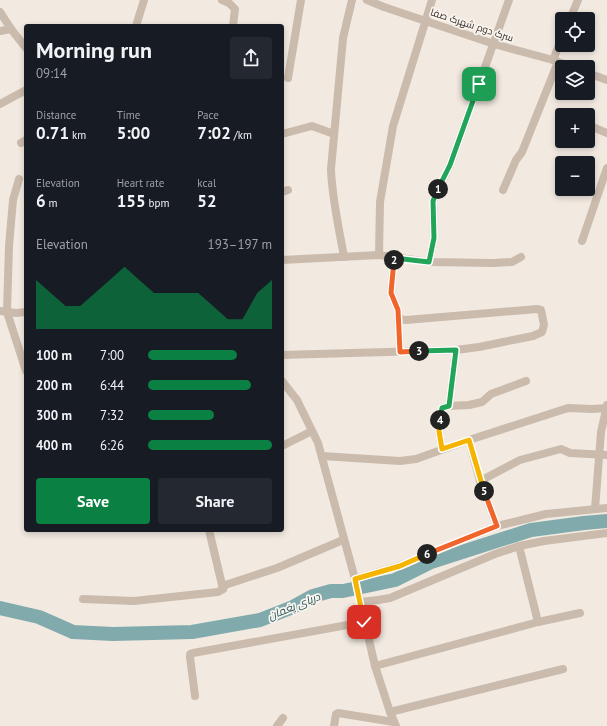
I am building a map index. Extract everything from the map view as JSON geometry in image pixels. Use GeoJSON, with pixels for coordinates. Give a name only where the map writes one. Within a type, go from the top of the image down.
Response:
{"type":"FeatureCollection","features":[{"type":"Feature","properties":{"kind":"street"},"geometry":{"type":"LineString","coordinates":[[137,24],[144,0]]}},
{"type":"Feature","properties":{"kind":"street"},"geometry":{"type":"LineString","coordinates":[[222,0],[229,3],[235,9],[233,24]]}},
{"type":"Feature","properties":{"kind":"street"},"geometry":{"type":"LineString","coordinates":[[288,78],[301,0]]}},
{"type":"Feature","properties":{"kind":"street"},"geometry":{"type":"LineString","coordinates":[[344,258],[332,188],[331,169],[343,38],[352,0]]}},
{"type":"Feature","properties":{"kind":"street","name":"سرک دوم شهرک صفا"},"geometry":{"type":"LineString","coordinates":[[367,0],[494,44],[555,61]]}},
{"type":"Feature","properties":{"kind":"street"},"geometry":{"type":"LineString","coordinates":[[378,255],[380,202],[393,126],[432,0]]}},
{"type":"Feature","properties":{"kind":"street"},"geometry":{"type":"LineString","coordinates":[[429,262],[434,238],[433,201],[450,165],[509,0]]}},
{"type":"Feature","properties":{"kind":"street"},"geometry":{"type":"LineString","coordinates":[[573,12],[578,0]]}},
{"type":"Feature","properties":{"kind":"street"},"geometry":{"type":"LineString","coordinates":[[0,12],[24,45]]}},
{"type":"Feature","properties":{"kind":"street"},"geometry":{"type":"LineString","coordinates":[[0,31],[11,29]]}},
{"type":"Feature","properties":{"kind":"street"},"geometry":{"type":"LineString","coordinates":[[503,190],[516,160],[522,152],[555,61]]}},
{"type":"Feature","properties":{"kind":"street"},"geometry":{"type":"LineString","coordinates":[[595,76],[607,80]]}},
{"type":"Feature","properties":{"kind":"street"},"geometry":{"type":"LineString","coordinates":[[0,104],[24,91]]}},
{"type":"Feature","properties":{"kind":"street"},"geometry":{"type":"LineString","coordinates":[[284,133],[312,126],[334,134]]}},
{"type":"Feature","properties":{"kind":"street"},"geometry":{"type":"LineString","coordinates":[[595,128],[607,133]]}},
{"type":"Feature","properties":{"kind":"street"},"geometry":{"type":"LineString","coordinates":[[582,241],[607,168]]}},
{"type":"Feature","properties":{"kind":"street"},"geometry":{"type":"LineString","coordinates":[[19,179],[12,215],[3,312],[24,366]]}},
{"type":"Feature","properties":{"kind":"street"},"geometry":{"type":"LineString","coordinates":[[284,260],[344,258],[378,255],[429,262],[493,263],[512,262],[521,257]]}},
{"type":"Feature","properties":{"kind":"street"},"geometry":{"type":"LineString","coordinates":[[394,258],[391,293],[398,310],[400,352]]}},
{"type":"Feature","properties":{"kind":"street"},"geometry":{"type":"LineString","coordinates":[[284,355],[456,350],[533,336],[542,332],[544,325],[541,310],[406,320],[399,319]]}},
{"type":"Feature","properties":{"kind":"street"},"geometry":{"type":"LineString","coordinates":[[3,312],[24,312]]}},
{"type":"Feature","properties":{"kind":"street"},"geometry":{"type":"LineString","coordinates":[[449,406],[456,350]]}},
{"type":"Feature","properties":{"kind":"street"},"geometry":{"type":"LineString","coordinates":[[442,449],[439,431],[442,408],[482,402],[491,394],[526,381]]}},
{"type":"Feature","properties":{"kind":"street"},"geometry":{"type":"LineString","coordinates":[[284,384],[297,400],[322,456],[343,540],[355,580],[375,666],[395,724]]}},
{"type":"Feature","properties":{"kind":"street"},"geometry":{"type":"LineString","coordinates":[[322,456],[400,461],[416,459],[442,449],[568,408],[592,409],[607,407],[601,432],[603,454],[595,509]]}},
{"type":"Feature","properties":{"kind":"street"},"geometry":{"type":"LineString","coordinates":[[284,445],[312,431]]}},
{"type":"Feature","properties":{"kind":"street"},"geometry":{"type":"LineString","coordinates":[[469,440],[480,481],[497,526]]}},
{"type":"Feature","properties":{"kind":"street"},"geometry":{"type":"LineString","coordinates":[[480,481],[520,460],[561,449],[570,453],[603,454]]}},
{"type":"Feature","properties":{"kind":"street"},"geometry":{"type":"LineString","coordinates":[[355,580],[400,566],[497,526],[546,514],[607,508]]}},
{"type":"Feature","properties":{"kind":"street"},"geometry":{"type":"LineString","coordinates":[[209,532],[223,589]]}},
{"type":"Feature","properties":{"kind":"street"},"geometry":{"type":"LineString","coordinates":[[359,599],[378,600],[390,598],[495,554],[519,546],[544,541],[607,533]]}},
{"type":"Feature","properties":{"kind":"street"},"geometry":{"type":"LineString","coordinates":[[83,599],[134,601],[218,592],[223,589],[225,585],[277,568],[343,540]]}},
{"type":"Feature","properties":{"kind":"street"},"geometry":{"type":"LineString","coordinates":[[519,546],[538,622]]}},
{"type":"Feature","properties":{"kind":"street"},"geometry":{"type":"LineString","coordinates":[[375,666],[538,622],[580,613]]}},
{"type":"Feature","properties":{"kind":"street"},"geometry":{"type":"LineString","coordinates":[[195,696],[190,656],[192,653],[364,622]]}},
{"type":"Feature","properties":{"kind":"street"},"geometry":{"type":"LineString","coordinates":[[390,712],[564,668]]}},
{"type":"Feature","properties":{"kind":"street"},"geometry":{"type":"LineString","coordinates":[[334,726],[336,714],[338,713],[395,724]]}},
{"type":"Feature","properties":{"kind":"street"},"geometry":{"type":"LineString","coordinates":[[277,726],[283,718]]}},
{"type":"Feature","properties":{"kind":"waterway","name":"دریای پغمان"},"geometry":{"type":"LineString","coordinates":[[0,608],[39,617],[73,632],[113,634],[192,632],[260,620],[293,607],[313,596],[331,591],[343,591],[395,580],[431,562],[531,530],[607,521]]}},
{"type":"Feature","properties":{"kind":"route"},"geometry":{"type":"LineString","coordinates":[[364,622],[355,579],[400,566],[497,526],[480,481],[469,440],[442,449],[439,431],[440,415],[442,408],[449,406],[456,350],[400,352],[398,310],[391,293],[394,258],[429,262],[434,244],[433,201],[450,165],[479,84]]}}]}
